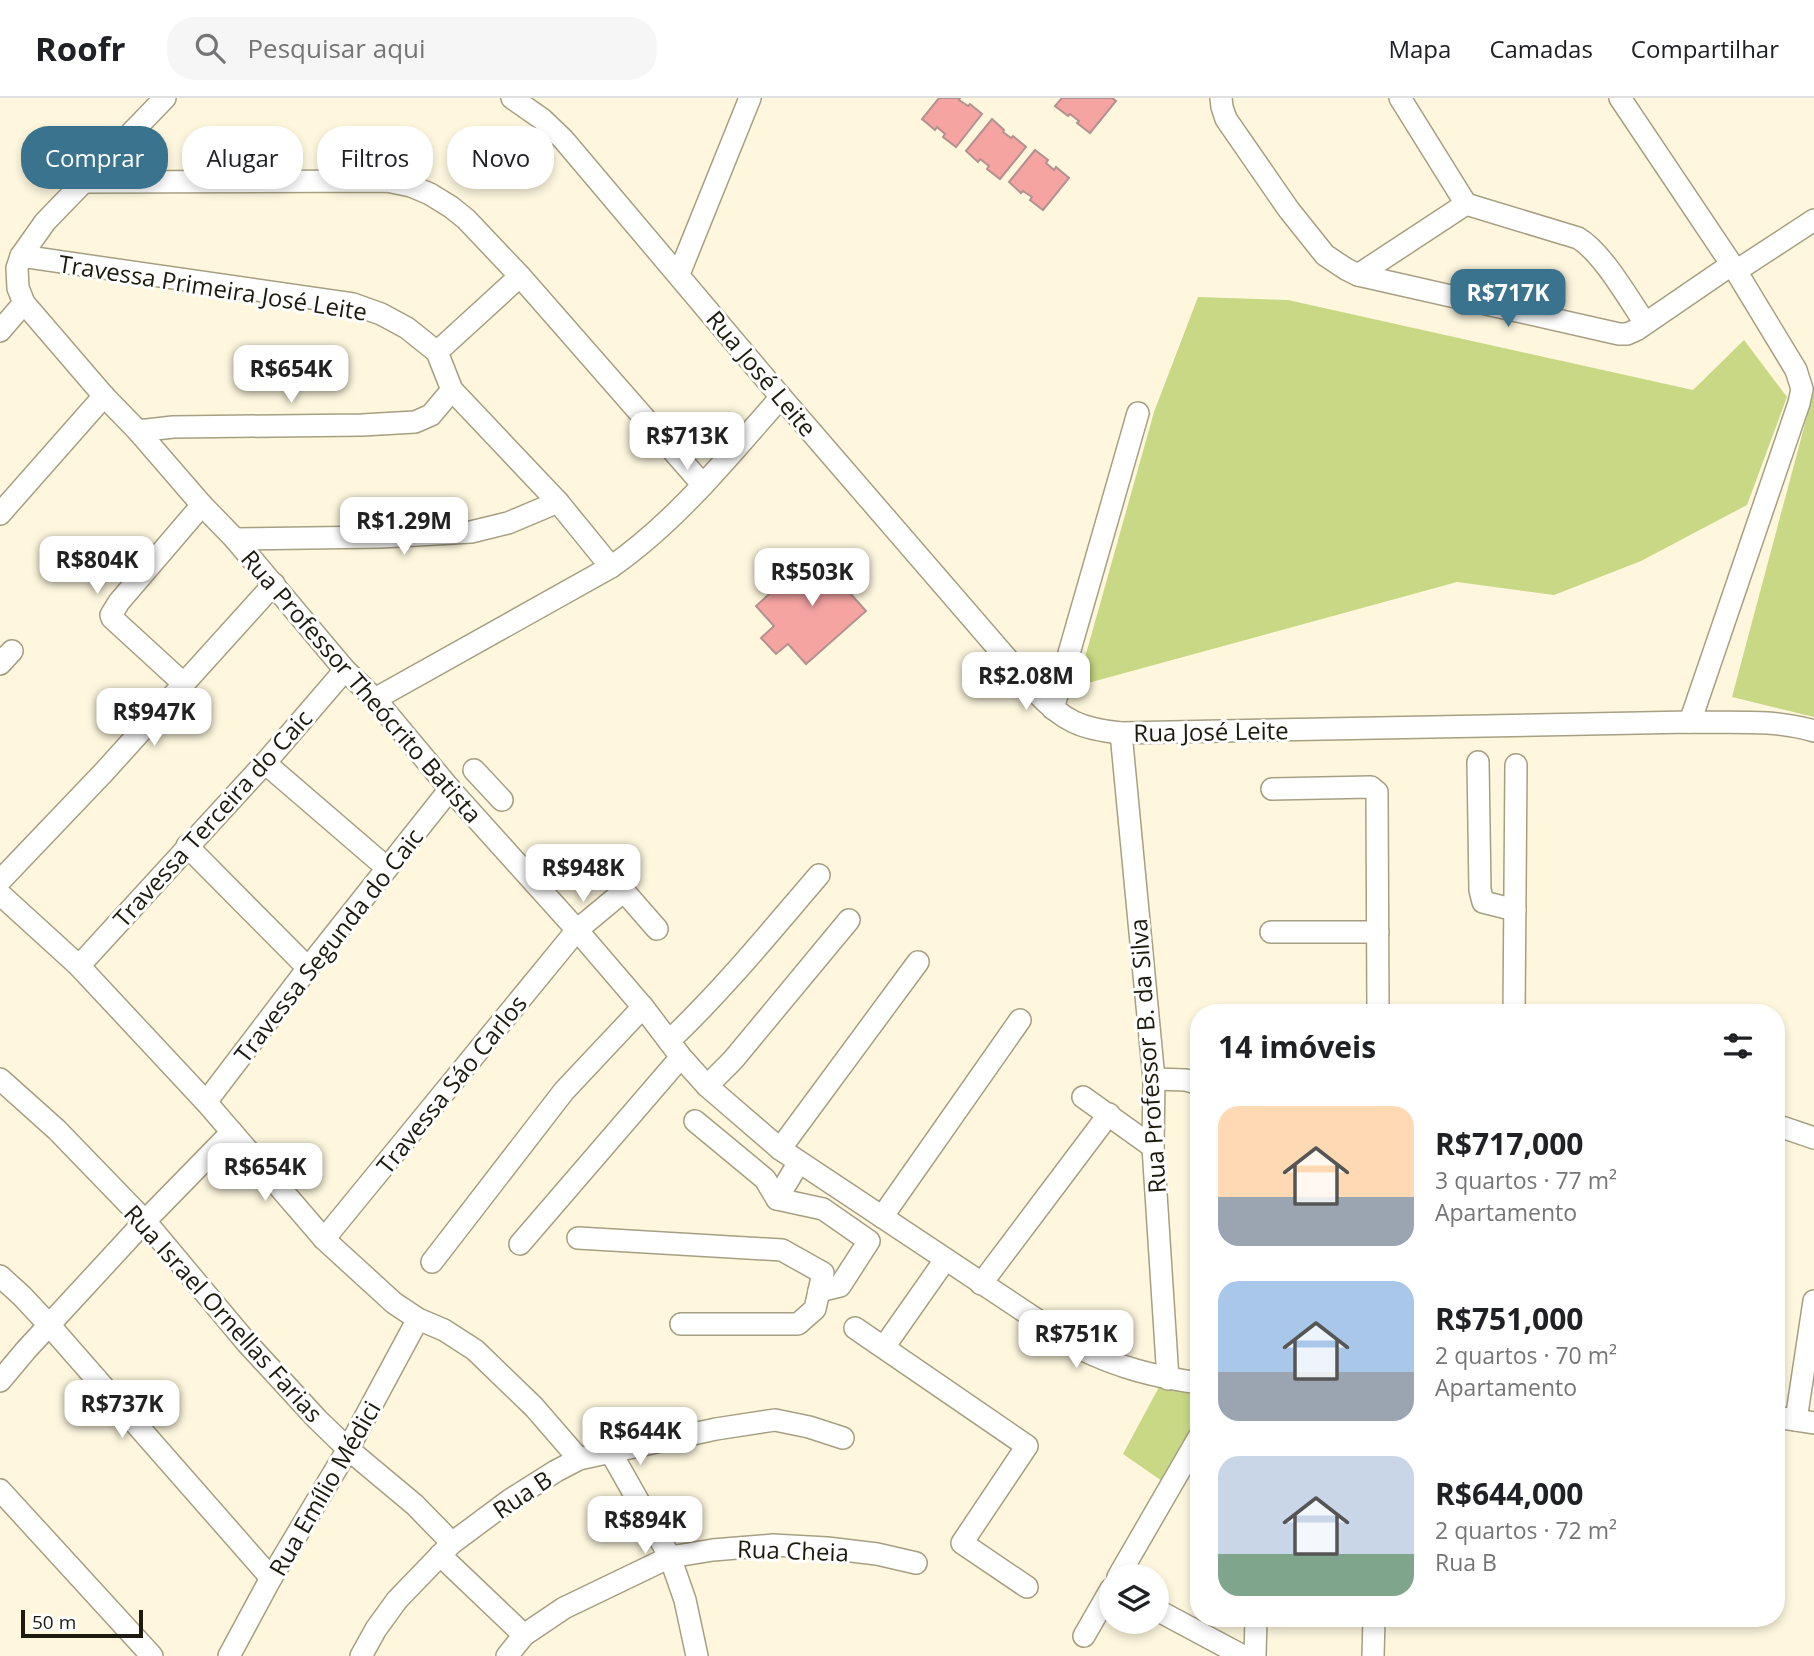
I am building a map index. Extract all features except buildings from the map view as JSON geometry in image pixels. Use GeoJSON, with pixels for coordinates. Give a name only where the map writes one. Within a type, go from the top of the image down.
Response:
{"type":"FeatureCollection","features":[{"type":"Feature","properties":{"kind":"street"},"geometry":{"type":"LineString","coordinates":[[137,126],[165,98]]}},
{"type":"Feature","properties":{"kind":"street","name":"Rua José Leite"},"geometry":{"type":"LineString","coordinates":[[512,98],[563,139],[781,397],[1053,709],[1067,719],[1089,728],[1121,733],[1690,722],[1786,724],[1814,731]]}},
{"type":"Feature","properties":{"kind":"street"},"geometry":{"type":"LineString","coordinates":[[679,274],[750,98]]}},
{"type":"Feature","properties":{"kind":"street"},"geometry":{"type":"LineString","coordinates":[[1221,98],[1226,119],[1289,210],[1325,255],[1346,270],[1358,275],[1619,334],[1636,330],[1814,220]]}},
{"type":"Feature","properties":{"kind":"street"},"geometry":{"type":"LineString","coordinates":[[1400,98],[1466,204],[1587,243],[1645,323]]}},
{"type":"Feature","properties":{"kind":"street"},"geometry":{"type":"LineString","coordinates":[[1631,103],[1796,370],[1802,389],[1690,722]]}},
{"type":"Feature","properties":{"kind":"street"},"geometry":{"type":"LineString","coordinates":[[168,182],[387,181],[411,186],[451,207],[466,219],[520,276],[703,485]]}},
{"type":"Feature","properties":{"kind":"street"},"geometry":{"type":"LineString","coordinates":[[21,257],[45,222],[76,189]]}},
{"type":"Feature","properties":{"kind":"street"},"geometry":{"type":"LineString","coordinates":[[1358,275],[1466,204]]}},
{"type":"Feature","properties":{"kind":"street","name":"Rua Professor Theócrito Batista"},"geometry":{"type":"LineString","coordinates":[[21,257],[17,268],[18,288],[24,303],[104,396],[235,539],[345,670],[375,699],[450,789],[577,930],[707,1086],[780,1149],[1081,1349],[1130,1370],[1190,1382]]}},
{"type":"Feature","properties":{"kind":"street","name":"Travessa Primeira José Leite"},"geometry":{"type":"LineString","coordinates":[[21,257],[353,304],[381,314],[407,328],[437,352],[452,390],[558,502],[611,567]]}},
{"type":"Feature","properties":{"kind":"street"},"geometry":{"type":"LineString","coordinates":[[437,352],[520,276]]}},
{"type":"Feature","properties":{"kind":"street"},"geometry":{"type":"LineString","coordinates":[[0,331],[24,303]]}},
{"type":"Feature","properties":{"kind":"street"},"geometry":{"type":"LineString","coordinates":[[138,431],[173,426],[362,425],[415,422],[431,415],[452,390]]}},
{"type":"Feature","properties":{"kind":"street"},"geometry":{"type":"LineString","coordinates":[[0,514],[104,396]]}},
{"type":"Feature","properties":{"kind":"street"},"geometry":{"type":"LineString","coordinates":[[375,699],[611,567],[636,550],[668,522],[781,397]]}},
{"type":"Feature","properties":{"kind":"street"},"geometry":{"type":"LineString","coordinates":[[1053,709],[1138,413]]}},
{"type":"Feature","properties":{"kind":"street"},"geometry":{"type":"LineString","coordinates":[[235,539],[381,537],[471,532],[508,523],[558,502]]}},
{"type":"Feature","properties":{"kind":"street"},"geometry":{"type":"LineString","coordinates":[[184,684],[111,615],[118,602],[202,505]]}},
{"type":"Feature","properties":{"kind":"street"},"geometry":{"type":"LineString","coordinates":[[0,881],[104,772],[274,584]]}},
{"type":"Feature","properties":{"kind":"street","name":"Travessa Terceira do Caic"},"geometry":{"type":"LineString","coordinates":[[79,966],[265,763],[345,670]]}},
{"type":"Feature","properties":{"kind":"street","name":"Rua Professor B. da Silva"},"geometry":{"type":"LineString","coordinates":[[1121,733],[1154,1079],[1153,1147],[1168,1379]]}},
{"type":"Feature","properties":{"kind":"street"},"geometry":{"type":"LineString","coordinates":[[1478,762],[1480,890],[1483,902],[1515,911]]}},
{"type":"Feature","properties":{"kind":"street"},"geometry":{"type":"LineString","coordinates":[[265,763],[387,868]]}},
{"type":"Feature","properties":{"kind":"street"},"geometry":{"type":"LineString","coordinates":[[1514,1004],[1516,765]]}},
{"type":"Feature","properties":{"kind":"street"},"geometry":{"type":"LineString","coordinates":[[470,810],[497,795],[474,770]]}},
{"type":"Feature","properties":{"kind":"street"},"geometry":{"type":"LineString","coordinates":[[1272,789],[1371,787],[1377,792],[1378,1004]]}},
{"type":"Feature","properties":{"kind":"street","name":"Travessa Segunda do Caic"},"geometry":{"type":"LineString","coordinates":[[206,1102],[450,789]]}},
{"type":"Feature","properties":{"kind":"street"},"geometry":{"type":"LineString","coordinates":[[187,846],[308,968]]}},
{"type":"Feature","properties":{"kind":"street"},"geometry":{"type":"LineString","coordinates":[[608,873],[657,929]]}},
{"type":"Feature","properties":{"kind":"street"},"geometry":{"type":"LineString","coordinates":[[520,1244],[675,1049],[689,1022],[819,876]]}},
{"type":"Feature","properties":{"kind":"street","name":"Travessa Sáo Carlos"},"geometry":{"type":"LineString","coordinates":[[324,1239],[577,930],[624,891]]}},
{"type":"Feature","properties":{"kind":"street"},"geometry":{"type":"LineString","coordinates":[[0,894],[79,966],[206,1102],[324,1239],[380,1291],[418,1319],[444,1330],[475,1350],[534,1407],[579,1459]]}},
{"type":"Feature","properties":{"kind":"street"},"geometry":{"type":"LineString","coordinates":[[707,1086],[733,1060],[849,920]]}},
{"type":"Feature","properties":{"kind":"street"},"geometry":{"type":"LineString","coordinates":[[1270,932],[1378,932]]}},
{"type":"Feature","properties":{"kind":"street"},"geometry":{"type":"LineString","coordinates":[[780,1149],[918,962]]}},
{"type":"Feature","properties":{"kind":"street"},"geometry":{"type":"LineString","coordinates":[[432,1262],[564,1091],[643,1007]]}},
{"type":"Feature","properties":{"kind":"street"},"geometry":{"type":"LineString","coordinates":[[882,1217],[1020,1020]]}},
{"type":"Feature","properties":{"kind":"street","name":"Rua Israel Ornellas Farias"},"geometry":{"type":"LineString","coordinates":[[0,1079],[57,1130],[145,1221],[247,1343],[317,1419],[348,1449],[415,1505],[446,1549],[524,1635]]}},
{"type":"Feature","properties":{"kind":"street"},"geometry":{"type":"LineString","coordinates":[[1154,1079],[1190,1081]]}},
{"type":"Feature","properties":{"kind":"street"},"geometry":{"type":"LineString","coordinates":[[1083,1097],[1153,1147]]}},
{"type":"Feature","properties":{"kind":"street"},"geometry":{"type":"LineString","coordinates":[[981,1284],[1109,1114]]}},
{"type":"Feature","properties":{"kind":"street"},"geometry":{"type":"LineString","coordinates":[[695,1122],[765,1179],[777,1199],[823,1209],[869,1241],[841,1286],[820,1291]]}},
{"type":"Feature","properties":{"kind":"street"},"geometry":{"type":"LineString","coordinates":[[1785,1128],[1814,1138]]}},
{"type":"Feature","properties":{"kind":"street"},"geometry":{"type":"LineString","coordinates":[[0,1381],[145,1221],[232,1132]]}},
{"type":"Feature","properties":{"kind":"street"},"geometry":{"type":"LineString","coordinates":[[777,1199],[799,1162]]}},
{"type":"Feature","properties":{"kind":"street"},"geometry":{"type":"LineString","coordinates":[[578,1238],[782,1250],[823,1273],[816,1309],[798,1324],[681,1324]]}},
{"type":"Feature","properties":{"kind":"street"},"geometry":{"type":"LineString","coordinates":[[884,1347],[945,1260]]}},
{"type":"Feature","properties":{"kind":"street"},"geometry":{"type":"LineString","coordinates":[[0,1276],[50,1326],[271,1578]]}},
{"type":"Feature","properties":{"kind":"street"},"geometry":{"type":"LineString","coordinates":[[1795,1420],[1814,1301]]}},
{"type":"Feature","properties":{"kind":"street","name":"Rua Emílio Médici"},"geometry":{"type":"LineString","coordinates":[[229,1656],[271,1578],[348,1449],[418,1319]]}},
{"type":"Feature","properties":{"kind":"street"},"geometry":{"type":"LineString","coordinates":[[855,1328],[1027,1446],[962,1543],[1027,1587]]}},
{"type":"Feature","properties":{"kind":"street","name":"Rua B"},"geometry":{"type":"LineString","coordinates":[[361,1656],[397,1600],[446,1549],[510,1500],[579,1459],[775,1420],[843,1438]]}},
{"type":"Feature","properties":{"kind":"street"},"geometry":{"type":"LineString","coordinates":[[610,1451],[670,1557],[685,1600],[697,1656]]}},
{"type":"Feature","properties":{"kind":"street"},"geometry":{"type":"LineString","coordinates":[[1126,1564],[1190,1453]]}},
{"type":"Feature","properties":{"kind":"street"},"geometry":{"type":"LineString","coordinates":[[0,1490],[152,1656]]}},
{"type":"Feature","properties":{"kind":"street","name":"Rua Cheia"},"geometry":{"type":"LineString","coordinates":[[507,1656],[524,1635],[564,1608],[670,1557],[713,1549],[773,1545],[877,1554],[916,1563]]}},
{"type":"Feature","properties":{"kind":"street"},"geometry":{"type":"LineString","coordinates":[[1084,1636],[1099,1610]]}},
{"type":"Feature","properties":{"kind":"street"},"geometry":{"type":"LineString","coordinates":[[1169,1616],[1243,1656]]}},
{"type":"Feature","properties":{"kind":"street"},"geometry":{"type":"LineString","coordinates":[[1255,1656],[1256,1627]]}},
{"type":"Feature","properties":{"kind":"street"},"geometry":{"type":"LineString","coordinates":[[1373,1656],[1374,1627]]}},
{"type":"Feature","properties":{"kind":"green space"},"geometry":{"type":"Polygon","coordinates":[[[1198,297],[1288,300],[1693,390],[1744,340],[1787,397],[1747,505],[1641,561],[1554,595],[1457,582],[1077,686],[1154,412],[1198,297]]]}},
{"type":"Feature","properties":{"kind":"green space"},"geometry":{"type":"Polygon","coordinates":[[[1814,390],[1814,717],[1732,697],[1814,390]]]}},
{"type":"Feature","properties":{"kind":"green space"},"geometry":{"type":"Polygon","coordinates":[[[1159,1387],[1190,1392],[1190,1435],[1162,1481],[1123,1454],[1159,1387]]]}}]}
